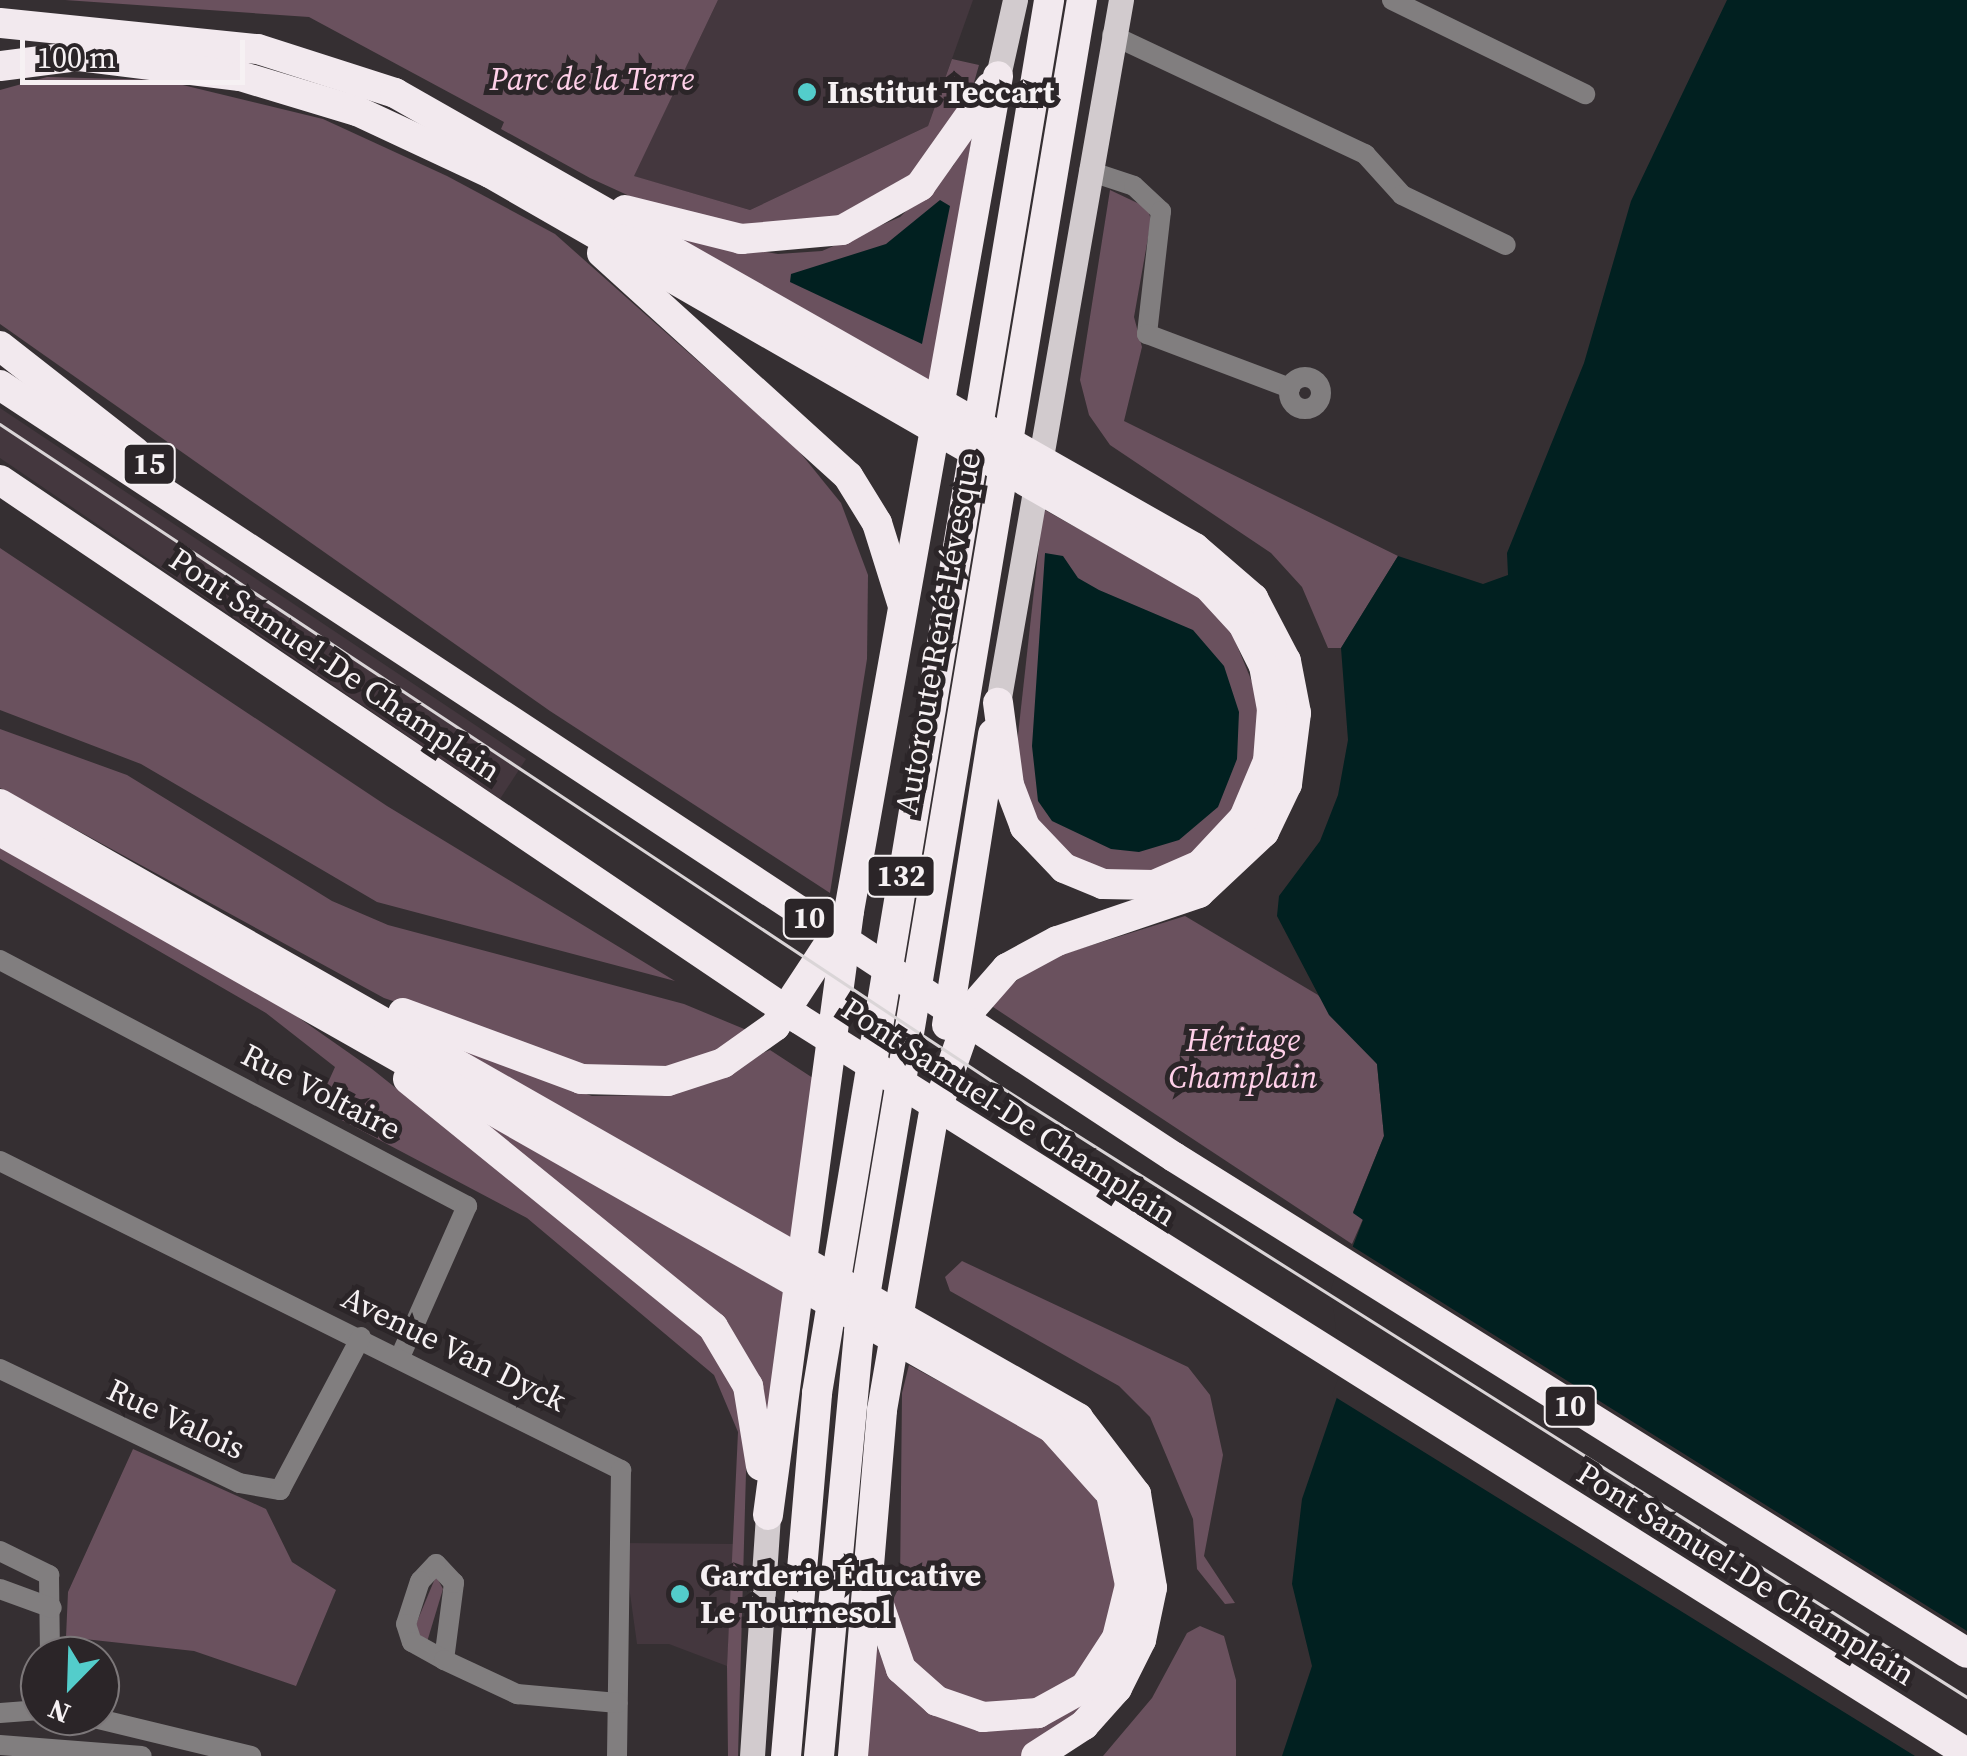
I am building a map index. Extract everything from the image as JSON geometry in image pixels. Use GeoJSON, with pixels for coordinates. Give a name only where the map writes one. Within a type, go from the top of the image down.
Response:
{"type":"FeatureCollection","features":[{"type":"Feature","properties":{"kind":"highway","name":"Autoroute René-Lévesque"},"geometry":{"type":"LineString","coordinates":[[786,1756],[820,1377],[1049,0]]}},
{"type":"Feature","properties":{"kind":"highway","name":"Autoroute René-Lévesque"},"geometry":{"type":"LineString","coordinates":[[818,1756],[859,1332],[1082,0]]}},
{"type":"Feature","properties":{"kind":"highway"},"geometry":{"type":"LineString","coordinates":[[0,23],[188,38],[317,64],[439,114],[595,201],[903,396]]}},
{"type":"Feature","properties":{"kind":"highway"},"geometry":{"type":"LineString","coordinates":[[0,66],[112,58],[293,90],[440,146],[566,221],[903,396],[1075,493],[1212,559],[1253,598],[1291,677],[1291,766],[1264,832],[1210,886],[1157,912],[1057,940],[996,977],[967,1020],[932,1120]]}},
{"type":"Feature","properties":{"kind":"highway"},"geometry":{"type":"LineString","coordinates":[[595,201],[741,239],[842,230],[920,186],[998,76]]}},
{"type":"Feature","properties":{"kind":"highway"},"geometry":{"type":"LineString","coordinates":[[768,1515],[849,911],[998,76]]}},
{"type":"Feature","properties":{"kind":"highway"},"geometry":{"type":"LineString","coordinates":[[566,221],[840,468],[872,513],[902,603]]}},
{"type":"Feature","properties":{"kind":"highway","name":"15"},"geometry":{"type":"LineString","coordinates":[[0,346],[298,581]]}},
{"type":"Feature","properties":{"kind":"highway","name":"10"},"geometry":{"type":"LineString","coordinates":[[0,385],[298,581]]}},
{"type":"Feature","properties":{"kind":"highway","name":"Pont Samuel-De Champlain"},"geometry":{"type":"LineString","coordinates":[[0,483],[489,812],[1290,1333],[1967,1753]]}},
{"type":"Feature","properties":{"kind":"highway"},"geometry":{"type":"LineString","coordinates":[[998,703],[1020,818],[1047,855],[1094,882],[1145,886],[1189,872],[1228,839],[1260,786],[1272,710],[1243,624],[1194,576],[1075,493]]}},
{"type":"Feature","properties":{"kind":"highway","name":"Pont Samuel-De Champlain"},"geometry":{"type":"LineString","coordinates":[[298,581],[1285,1228],[1967,1653]]}},
{"type":"Feature","properties":{"kind":"highway"},"geometry":{"type":"LineString","coordinates":[[853,1756],[866,1567],[885,1391],[998,703]]}},
{"type":"Feature","properties":{"kind":"highway"},"geometry":{"type":"LineString","coordinates":[[0,804],[270,956],[763,1250],[933,1346],[1078,1418],[1118,1461],[1145,1517],[1152,1588],[1131,1665],[1093,1717],[1036,1756]]}},
{"type":"Feature","properties":{"kind":"highway"},"geometry":{"type":"LineString","coordinates":[[0,831],[348,1030],[763,1250]]}},
{"type":"Feature","properties":{"kind":"highway"},"geometry":{"type":"LineString","coordinates":[[270,956],[549,1070],[653,1083],[709,1069],[761,1038],[801,996],[849,911]]}},
{"type":"Feature","properties":{"kind":"highway"},"geometry":{"type":"LineString","coordinates":[[348,1030],[713,1327],[751,1396],[768,1515]]}},
{"type":"Feature","properties":{"kind":"highway"},"geometry":{"type":"LineString","coordinates":[[866,1567],[901,1669],[930,1696],[964,1713],[1027,1716],[1068,1700],[1104,1665],[1121,1628],[1128,1553],[1100,1476],[1052,1428],[933,1346]]}},
{"type":"Feature","properties":{"kind":"main road"},"geometry":{"type":"LineString","coordinates":[[998,76],[1014,0]]}},
{"type":"Feature","properties":{"kind":"main road"},"geometry":{"type":"LineString","coordinates":[[998,703],[1121,0]]}},
{"type":"Feature","properties":{"kind":"main road"},"geometry":{"type":"LineString","coordinates":[[752,1756],[768,1515]]}},
{"type":"Feature","properties":{"kind":"street"},"geometry":{"type":"LineString","coordinates":[[1392,0],[1585,94]]}},
{"type":"Feature","properties":{"kind":"street"},"geometry":{"type":"LineString","coordinates":[[1112,35],[1364,154],[1402,195],[1506,245]]}},
{"type":"Feature","properties":{"kind":"street"},"geometry":{"type":"LineString","coordinates":[[1089,171],[1134,186],[1161,211],[1147,334],[1290,388]]}},
{"type":"Feature","properties":{"kind":"street","name":"Rue Voltaire"},"geometry":{"type":"LineString","coordinates":[[0,960],[467,1206],[401,1355]]}},
{"type":"Feature","properties":{"kind":"street","name":"Avenue Van Dyck"},"geometry":{"type":"LineString","coordinates":[[0,1161],[401,1355],[621,1470],[617,1756]]}},
{"type":"Feature","properties":{"kind":"street","name":"Rue Valois"},"geometry":{"type":"LineString","coordinates":[[0,1369],[239,1483],[280,1490],[361,1337]]}},
{"type":"Feature","properties":{"kind":"street"},"geometry":{"type":"LineString","coordinates":[[0,1551],[49,1575],[51,1636]]}},
{"type":"Feature","properties":{"kind":"street"},"geometry":{"type":"LineString","coordinates":[[0,1588],[52,1608]]}},
{"type":"Feature","properties":{"kind":"street"},"geometry":{"type":"LineString","coordinates":[[444,1660],[543,1702],[618,1704]]}},
{"type":"Feature","properties":{"kind":"street"},"geometry":{"type":"LineString","coordinates":[[120,1724],[251,1756]]}},
{"type":"Feature","properties":{"kind":"street"},"geometry":{"type":"LineString","coordinates":[[49,1736],[49,1744]]}},
{"type":"Feature","properties":{"kind":"street"},"geometry":{"type":"LineString","coordinates":[[0,1745],[49,1744],[142,1756]]}},
{"type":"Feature","properties":{"kind":"shaded area","name":"Institut Teccart"},"geometry":{"type":"Polygon","coordinates":[[[718,0],[973,0],[928,126],[750,210],[633,176],[718,0]]]}},
{"type":"Feature","properties":{"kind":"shaded area"},"geometry":{"type":"Polygon","coordinates":[[[0,408],[526,759],[500,799],[0,458],[0,408]]]}},
{"type":"Feature","properties":{"kind":"shaded area","name":"Garderie Éducative Le Tournesol"},"geometry":{"type":"Polygon","coordinates":[[[623,1543],[734,1544],[727,1666],[669,1644],[637,1644],[623,1543]]]}},
{"type":"Feature","properties":{"kind":"green space","name":"Parc de la Terre"},"geometry":{"type":"Polygon","coordinates":[[[65,0],[718,0],[634,176],[750,210],[928,126],[952,59],[979,65],[971,93],[896,194],[791,233],[669,214],[590,178],[501,129],[504,122],[309,17],[65,0]]]}},
{"type":"Feature","properties":{"kind":"green space"},"geometry":{"type":"Polygon","coordinates":[[[47,77],[162,80],[323,119],[447,176],[555,234],[798,450],[841,503],[868,575],[867,659],[830,893],[550,711],[0,324],[0,90],[47,77]]]}},
{"type":"Feature","properties":{"kind":"green space"},"geometry":{"type":"Polygon","coordinates":[[[973,131],[929,390],[664,234],[778,254],[822,251],[900,217],[953,166],[973,131]]]}},
{"type":"Feature","properties":{"kind":"green space"},"geometry":{"type":"Polygon","coordinates":[[[1110,190],[1148,208],[1151,221],[1134,317],[1142,347],[1124,421],[1398,556],[1341,648],[1328,648],[1302,587],[1271,553],[1110,445],[1089,415],[1080,380],[1110,190]]]}},
{"type":"Feature","properties":{"kind":"green space"},"geometry":{"type":"Polygon","coordinates":[[[1043,509],[1199,596],[1229,626],[1259,699],[1262,727],[1248,791],[1208,848],[1155,878],[1080,871],[1036,827],[1016,753],[1043,509]]]}},
{"type":"Feature","properties":{"kind":"green space"},"geometry":{"type":"Polygon","coordinates":[[[0,548],[387,806],[675,981],[377,902],[141,764],[0,710],[0,548]]]}},
{"type":"Feature","properties":{"kind":"green space"},"geometry":{"type":"Polygon","coordinates":[[[0,729],[127,775],[332,901],[388,925],[684,1004],[749,1031],[696,1064],[631,1073],[584,1066],[384,998],[0,788],[0,729]]]}},
{"type":"Feature","properties":{"kind":"green space"},"geometry":{"type":"Polygon","coordinates":[[[0,847],[292,1013],[372,1069],[701,1332],[733,1382],[747,1437],[738,1756],[728,1756],[727,1666],[738,1432],[714,1375],[527,1218],[317,1107],[335,1067],[266,1013],[0,859],[0,847]]]}},
{"type":"Feature","properties":{"kind":"green space","name":"Héritage Champlain"},"geometry":{"type":"Polygon","coordinates":[[[1185,916],[1318,995],[1377,1064],[1384,1136],[1353,1212],[1363,1219],[1352,1244],[987,1003],[1044,960],[1185,916]]]}},
{"type":"Feature","properties":{"kind":"green space"},"geometry":{"type":"Polygon","coordinates":[[[459,1049],[592,1096],[660,1095],[770,1050],[816,1080],[793,1244],[459,1049]]]}},
{"type":"Feature","properties":{"kind":"green space"},"geometry":{"type":"Polygon","coordinates":[[[452,1099],[786,1294],[768,1427],[756,1383],[452,1099]]]}},
{"type":"Feature","properties":{"kind":"green space"},"geometry":{"type":"Polygon","coordinates":[[[962,1261],[1188,1367],[1210,1395],[1223,1455],[1204,1556],[1235,1603],[1225,1604],[1197,1569],[1193,1519],[1150,1417],[1119,1386],[950,1291],[945,1277],[962,1261]]]}},
{"type":"Feature","properties":{"kind":"green space"},"geometry":{"type":"Polygon","coordinates":[[[909,1365],[1042,1437],[1080,1472],[1102,1510],[1116,1589],[1112,1628],[1079,1680],[1042,1704],[961,1702],[911,1664],[891,1604],[900,1585],[902,1393],[909,1365]]]}},
{"type":"Feature","properties":{"kind":"green space"},"geometry":{"type":"Polygon","coordinates":[[[133,1449],[266,1509],[292,1562],[336,1590],[296,1686],[194,1651],[120,1643],[120,1636],[66,1636],[68,1592],[133,1449]]]}},
{"type":"Feature","properties":{"kind":"green space"},"geometry":{"type":"Polygon","coordinates":[[[436,1576],[443,1589],[427,1642],[414,1629],[436,1576]]]}},
{"type":"Feature","properties":{"kind":"green space"},"geometry":{"type":"Polygon","coordinates":[[[1200,1626],[1224,1636],[1236,1680],[1236,1756],[1103,1756],[1152,1698],[1187,1633],[1200,1626]]]}},
{"type":"Feature","properties":{"kind":"green space"},"geometry":{"type":"Polygon","coordinates":[[[876,1644],[883,1662],[946,1717],[1101,1693],[1025,1756],[865,1756],[876,1644]]]}},
{"type":"Feature","properties":{"kind":"water"},"geometry":{"type":"Polygon","coordinates":[[[1727,0],[1967,0],[1967,1756],[1282,1756],[1312,1666],[1292,1584],[1302,1499],[1346,1371],[1336,1290],[1363,1220],[1353,1213],[1384,1136],[1377,1064],[1329,1015],[1277,916],[1279,896],[1320,841],[1338,795],[1348,740],[1341,648],[1398,556],[1483,584],[1508,575],[1507,553],[1584,363],[1631,201],[1727,0]]]}},
{"type":"Feature","properties":{"kind":"water"},"geometry":{"type":"Polygon","coordinates":[[[940,200],[950,206],[922,344],[790,282],[791,274],[886,244],[940,200]]]}},
{"type":"Feature","properties":{"kind":"water"},"geometry":{"type":"Polygon","coordinates":[[[1045,553],[1063,556],[1078,578],[1099,590],[1193,630],[1224,666],[1239,712],[1237,759],[1218,807],[1179,840],[1139,852],[1111,849],[1052,821],[1038,801],[1032,746],[1045,553]]]}},
{"type":"Feature","properties":{"kind":"pier"},"geometry":{"type":"Polygon","coordinates":[[[1347,1243],[1967,1631],[1967,1756],[1915,1756],[1332,1395],[1341,1371],[1331,1289],[1347,1243]]]}},
{"type":"Feature","properties":{"kind":"tram line"},"geometry":{"type":"LineString","coordinates":[[0,424],[995,1083],[1967,1697]]}},
{"type":"Feature","properties":{"kind":"place","name":"Institut Teccart"},"geometry":{"type":"Point","coordinates":[807,92]}},
{"type":"Feature","properties":{"kind":"place","name":"Garderie Éducative Le Tournesol"},"geometry":{"type":"Point","coordinates":[680,1594]}}]}
